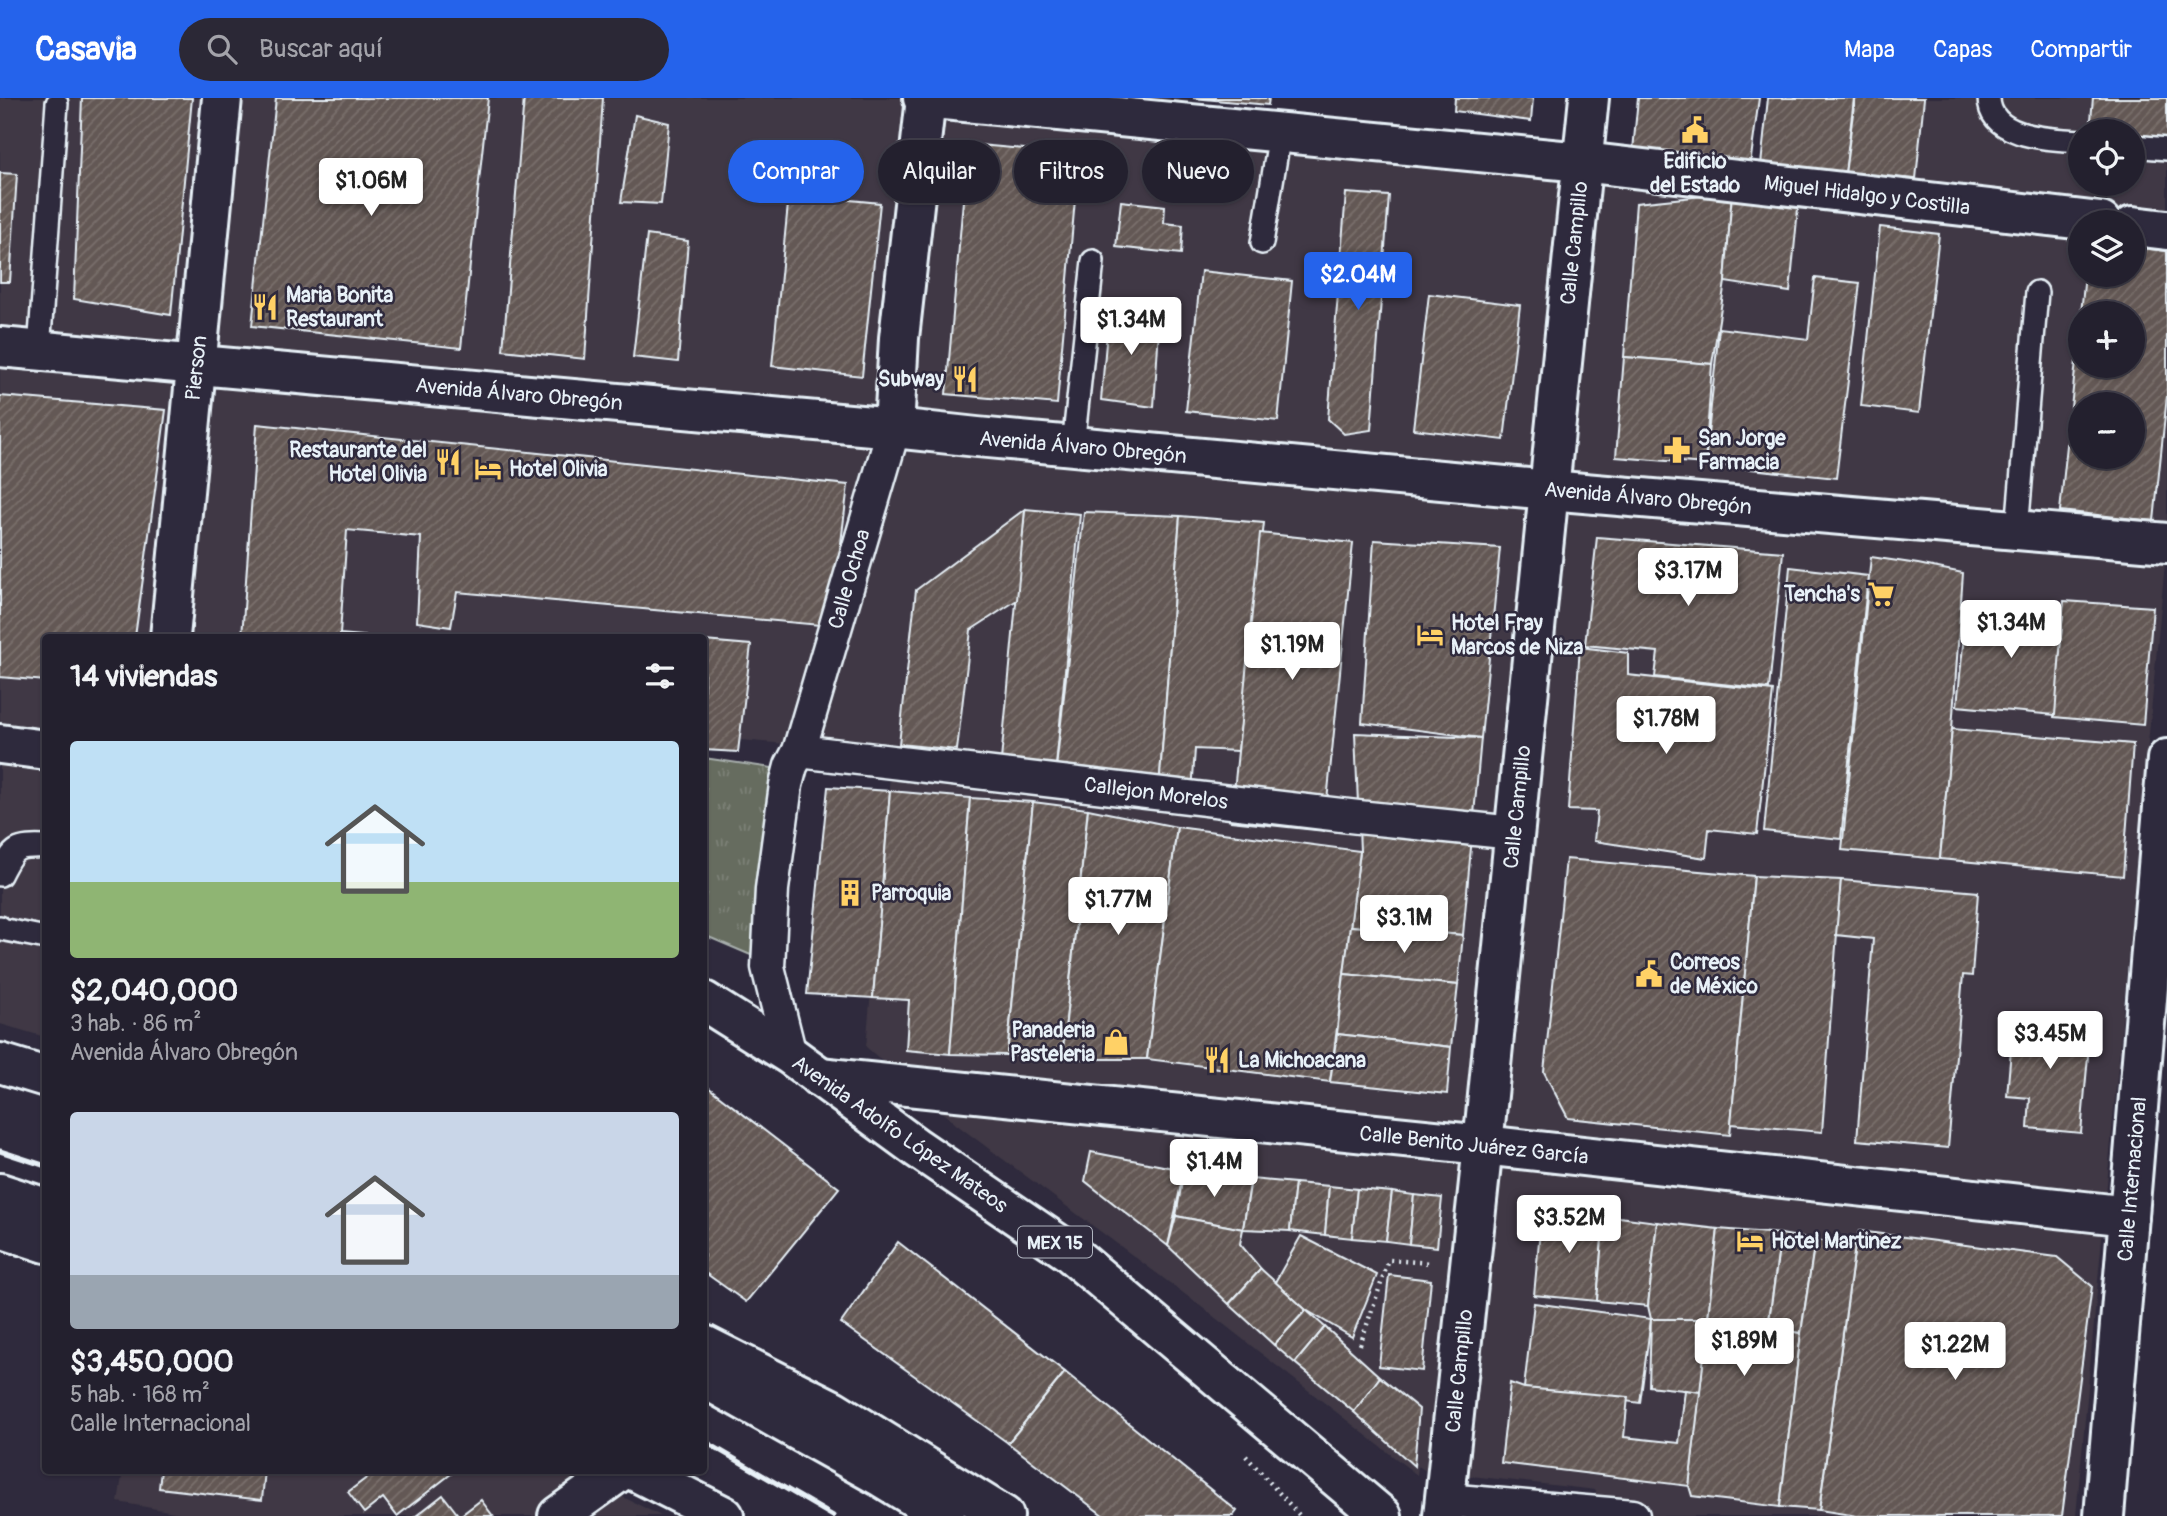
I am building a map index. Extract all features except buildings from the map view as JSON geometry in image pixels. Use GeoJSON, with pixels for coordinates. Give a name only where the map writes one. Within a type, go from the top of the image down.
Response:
{"type":"FeatureCollection","features":[{"type":"Feature","properties":{"kind":"main road","name":"Pierson"},"geometry":{"type":"LineString","coordinates":[[170,634],[222,98]]}},
{"type":"Feature","properties":{"kind":"main road","name":"Miguel Hidalgo y Costilla"},"geometry":{"type":"LineString","coordinates":[[925,98],[1582,162],[2068,218]]}},
{"type":"Feature","properties":{"kind":"main road","name":"Calle Ochoa"},"geometry":{"type":"LineString","coordinates":[[894,428],[899,338],[925,98]]}},
{"type":"Feature","properties":{"kind":"main road","name":"Calle Campillo"},"geometry":{"type":"LineString","coordinates":[[1444,1508],[1589,98]]}},
{"type":"Feature","properties":{"kind":"main road"},"geometry":{"type":"LineString","coordinates":[[2145,227],[2167,230]]}},
{"type":"Feature","properties":{"kind":"main road","name":"Avenida Álvaro Obregón"},"geometry":{"type":"LineString","coordinates":[[0,347],[1549,490],[2167,543]]}},
{"type":"Feature","properties":{"kind":"main road"},"geometry":{"type":"LineString","coordinates":[[0,744],[42,749]]}},
{"type":"Feature","properties":{"kind":"main road","name":"Calle Internacional"},"geometry":{"type":"LineString","coordinates":[[2104,1516],[2167,759]]}},
{"type":"Feature","properties":{"kind":"main road","name":"Avenida Adolfo López Mateos"},"geometry":{"type":"LineString","coordinates":[[707,1003],[804,1066],[917,1148],[1068,1251],[1382,1516]]}},
{"type":"Feature","properties":{"kind":"main road"},"geometry":{"type":"LineString","coordinates":[[0,1063],[42,1076]]}},
{"type":"Feature","properties":{"kind":"main road","name":"Calle Benito Juárez García"},"geometry":{"type":"LineString","coordinates":[[804,1066],[1483,1145],[2129,1216]]}},
{"type":"Feature","properties":{"kind":"main road"},"geometry":{"type":"LineString","coordinates":[[0,1086],[42,1098]]}},
{"type":"Feature","properties":{"kind":"main road"},"geometry":{"type":"LineString","coordinates":[[0,1193],[42,1207]]}},
{"type":"Feature","properties":{"kind":"main road"},"geometry":{"type":"LineString","coordinates":[[0,1228],[42,1241]]}},
{"type":"Feature","properties":{"kind":"main road"},"geometry":{"type":"LineString","coordinates":[[707,1347],[832,1410],[1004,1516]]}},
{"type":"Feature","properties":{"kind":"main road"},"geometry":{"type":"LineString","coordinates":[[707,1380],[883,1478],[945,1516]]}},
{"type":"Feature","properties":{"kind":"main road"},"geometry":{"type":"LineString","coordinates":[[558,1516],[616,1474]]}},
{"type":"Feature","properties":{"kind":"main road"},"geometry":{"type":"LineString","coordinates":[[642,1474],[724,1516]]}},
{"type":"Feature","properties":{"kind":"street","name":"Calle Ochoa"},"geometry":{"type":"LineString","coordinates":[[804,1066],[768,967],[772,889],[786,785],[791,766],[799,751],[894,428]]}},
{"type":"Feature","properties":{"kind":"street","name":"Callejon Morelos"},"geometry":{"type":"LineString","coordinates":[[799,751],[1358,817],[1514,832]]}},
{"type":"Feature","properties":{"kind":"street"},"geometry":{"type":"LineString","coordinates":[[1444,1508],[1633,1516]]}},
{"type":"Feature","properties":{"kind":"lane"},"geometry":{"type":"LineString","coordinates":[[1989,98],[1989,104],[1997,118],[2011,130],[2035,137],[2068,140]]}},
{"type":"Feature","properties":{"kind":"lane"},"geometry":{"type":"LineString","coordinates":[[39,351],[57,103]]}},
{"type":"Feature","properties":{"kind":"lane"},"geometry":{"type":"LineString","coordinates":[[1262,243],[1280,133]]}},
{"type":"Feature","properties":{"kind":"lane"},"geometry":{"type":"LineString","coordinates":[[2145,147],[2167,149]]}},
{"type":"Feature","properties":{"kind":"lane"},"geometry":{"type":"LineString","coordinates":[[1073,446],[1093,261]]}},
{"type":"Feature","properties":{"kind":"lane"},"geometry":{"type":"LineString","coordinates":[[2017,530],[2037,292]]}},
{"type":"Feature","properties":{"kind":"lane"},"geometry":{"type":"LineString","coordinates":[[0,875],[12,852],[24,846],[42,847]]}},
{"type":"Feature","properties":{"kind":"lane"},"geometry":{"type":"LineString","coordinates":[[0,927],[42,937]]}},
{"type":"Feature","properties":{"kind":"path"},"geometry":{"type":"LineString","coordinates":[[1360,1345],[1389,1260],[1470,1266]]}},
{"type":"Feature","properties":{"kind":"shaded area"},"geometry":{"type":"Polygon","coordinates":[[[0,98],[1144,98],[1763,172],[1774,98],[2167,98],[2167,541],[2076,1516],[1594,1516],[1596,1490],[1426,1471],[1418,1466],[1417,1475],[1190,1298],[957,1125],[866,1047],[892,753],[707,737],[707,634],[42,634],[42,1036],[0,1024],[0,98]]]}},
{"type":"Feature","properties":{"kind":"shaded area"},"geometry":{"type":"Polygon","coordinates":[[[122,1474],[577,1474],[661,1516],[196,1516],[118,1502],[122,1474]]]}},
{"type":"Feature","properties":{"kind":"green space"},"geometry":{"type":"Polygon","coordinates":[[[707,758],[779,769],[760,959],[707,936],[707,758]]]}},
{"type":"Feature","properties":{"kind":"railway"},"geometry":{"type":"LineString","coordinates":[[0,1151],[42,1165]]}},
{"type":"Feature","properties":{"kind":"railway"},"geometry":{"type":"LineString","coordinates":[[707,1443],[833,1516]]}},
{"type":"Feature","properties":{"kind":"place","name":"Edificio del Estado"},"geometry":{"type":"Point","coordinates":[1695,130]}},
{"type":"Feature","properties":{"kind":"place","name":"Maria Bonita Restaurant"},"geometry":{"type":"Point","coordinates":[265,307]}},
{"type":"Feature","properties":{"kind":"place","name":"Subway"},"geometry":{"type":"Point","coordinates":[965,379]}},
{"type":"Feature","properties":{"kind":"place","name":"San Jorge Farmacia"},"geometry":{"type":"Point","coordinates":[1677,450]}},
{"type":"Feature","properties":{"kind":"place","name":"Restaurante del Hotel Olivia"},"geometry":{"type":"Point","coordinates":[448,462]}},
{"type":"Feature","properties":{"kind":"place","name":"Hotel Olivia"},"geometry":{"type":"Point","coordinates":[488,469]}},
{"type":"Feature","properties":{"kind":"place","name":"Tencha's"},"geometry":{"type":"Point","coordinates":[1881,594]}},
{"type":"Feature","properties":{"kind":"place","name":"Hotel Fray Marcos de Niza"},"geometry":{"type":"Point","coordinates":[1430,635]}},
{"type":"Feature","properties":{"kind":"place","name":"Parroquia"},"geometry":{"type":"Point","coordinates":[850,893]}},
{"type":"Feature","properties":{"kind":"place","name":"Correos de México"},"geometry":{"type":"Point","coordinates":[1649,974]}},
{"type":"Feature","properties":{"kind":"place","name":"Panaderia Pasteleria"},"geometry":{"type":"Point","coordinates":[1116,1042]}},
{"type":"Feature","properties":{"kind":"place","name":"La Michoacana"},"geometry":{"type":"Point","coordinates":[1217,1060]}},
{"type":"Feature","properties":{"kind":"place","name":"Hotel Martinez"},"geometry":{"type":"Point","coordinates":[1750,1241]}}]}
